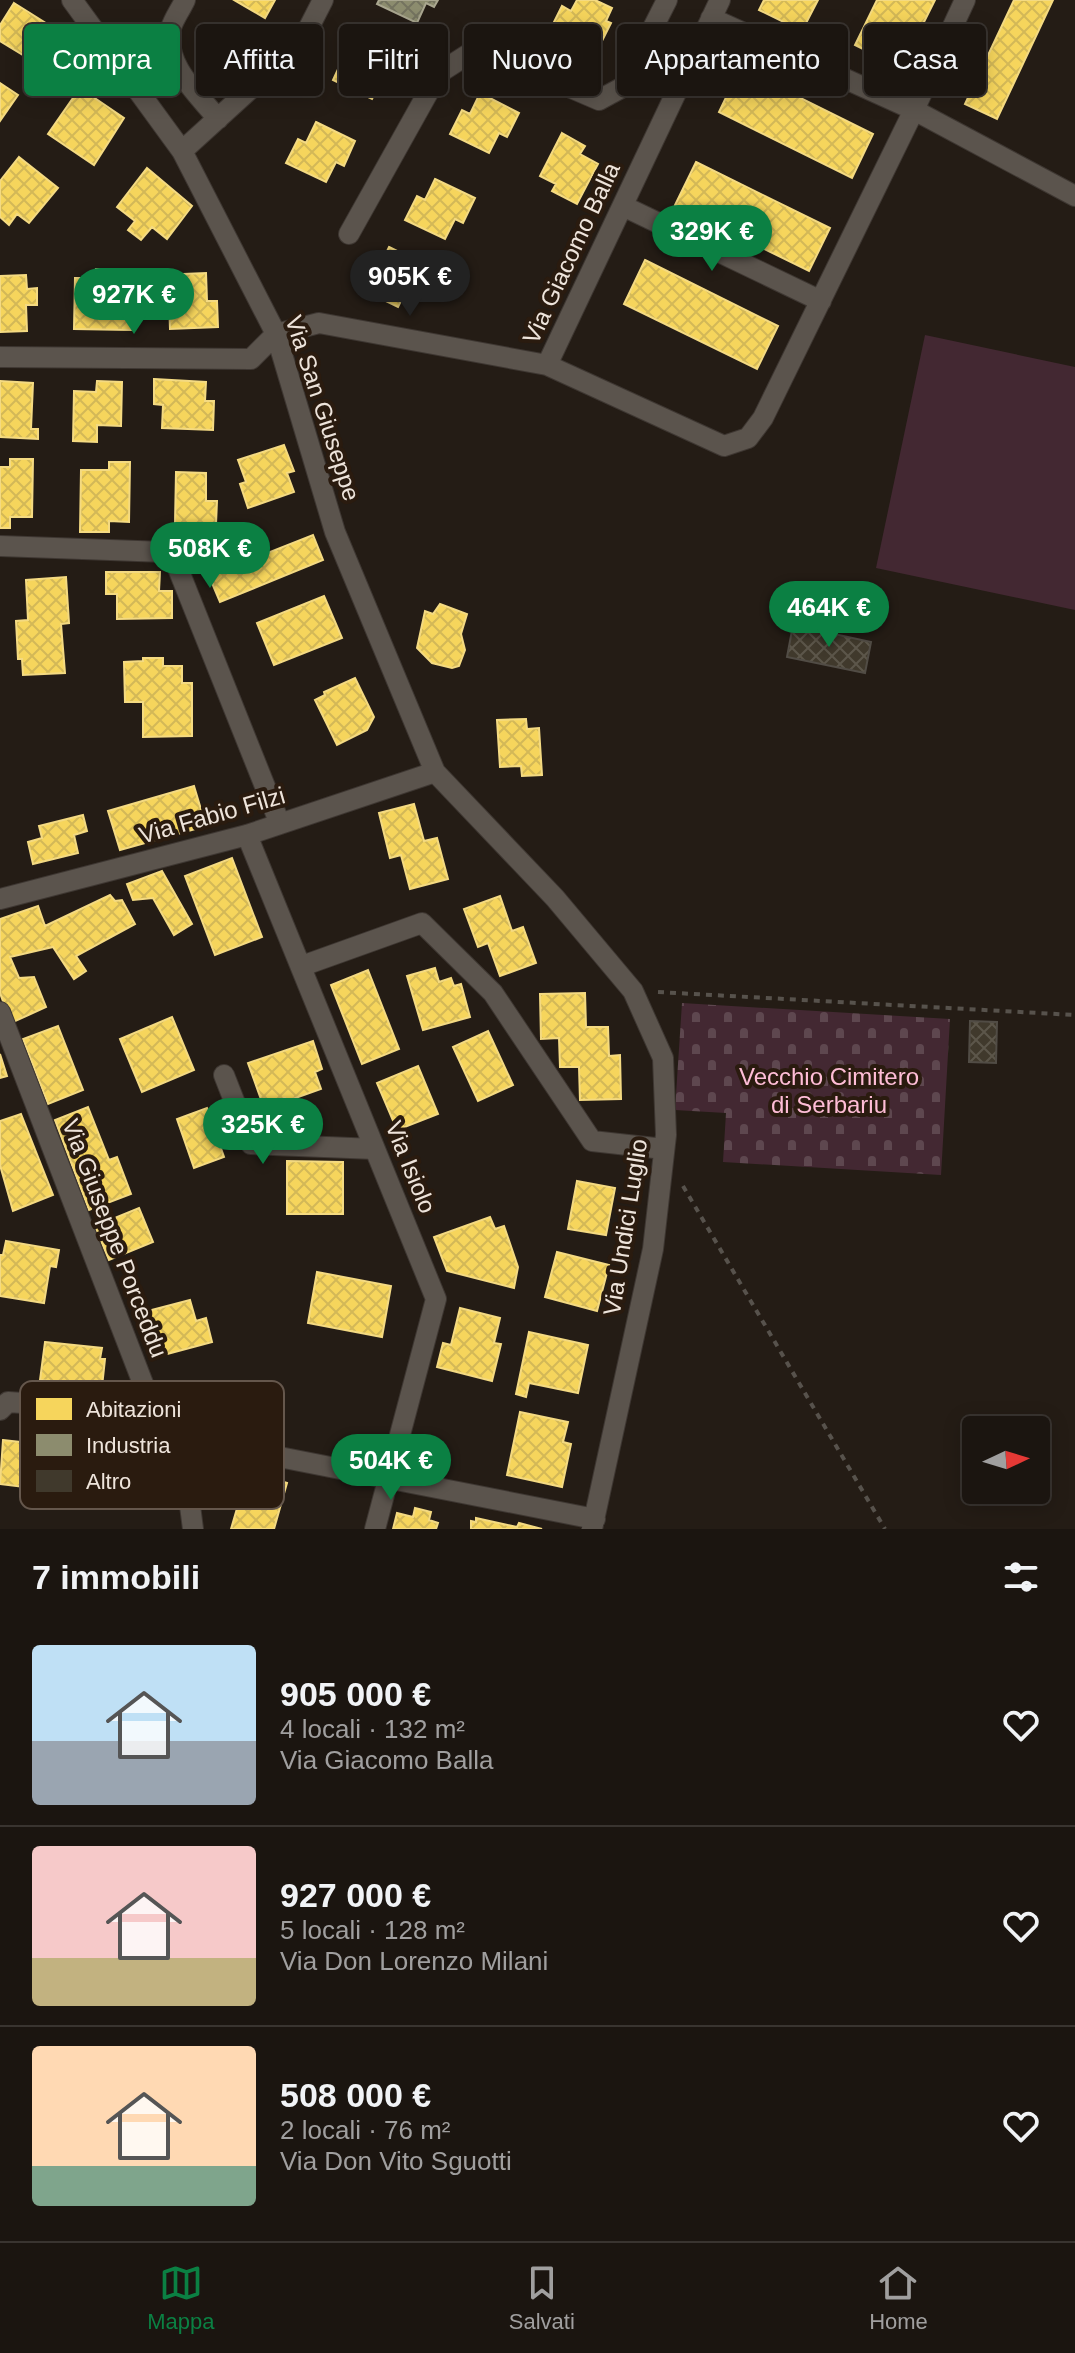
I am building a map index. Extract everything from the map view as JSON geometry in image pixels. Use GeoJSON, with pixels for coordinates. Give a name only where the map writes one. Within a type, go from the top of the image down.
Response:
{"type":"FeatureCollection","features":[{"type":"Feature","properties":{"kind":"street","name":"Via San Giuseppe"},"geometry":{"type":"LineString","coordinates":[[72,0],[182,151],[276,334],[335,532],[435,772]]}},
{"type":"Feature","properties":{"kind":"street"},"geometry":{"type":"LineString","coordinates":[[185,0],[172,25],[169,45],[179,71],[218,119]]}},
{"type":"Feature","properties":{"kind":"street"},"geometry":{"type":"LineString","coordinates":[[182,151],[301,43],[323,0]]}},
{"type":"Feature","properties":{"kind":"street"},"geometry":{"type":"LineString","coordinates":[[349,234],[439,73],[467,55],[499,57],[599,100],[623,87],[667,0]]}},
{"type":"Feature","properties":{"kind":"street"},"geometry":{"type":"LineString","coordinates":[[547,365],[724,446],[748,438],[763,418],[821,301],[965,0]]}},
{"type":"Feature","properties":{"kind":"street"},"geometry":{"type":"LineString","coordinates":[[715,9],[1075,196]]}},
{"type":"Feature","properties":{"kind":"street","name":"Via Giacomo Balla"},"geometry":{"type":"LineString","coordinates":[[276,334],[319,323],[547,365],[715,9]]}},
{"type":"Feature","properties":{"kind":"street"},"geometry":{"type":"LineString","coordinates":[[623,206],[821,301]]}},
{"type":"Feature","properties":{"kind":"street"},"geometry":{"type":"LineString","coordinates":[[0,357],[251,359],[276,334]]}},
{"type":"Feature","properties":{"kind":"street"},"geometry":{"type":"LineString","coordinates":[[0,546],[165,552],[177,566],[280,824]]}},
{"type":"Feature","properties":{"kind":"street","name":"Via Fabio Filzi"},"geometry":{"type":"LineString","coordinates":[[0,899],[247,835],[435,772]]}},
{"type":"Feature","properties":{"kind":"street","name":"Via Undici Luglio"},"geometry":{"type":"LineString","coordinates":[[435,772],[555,898],[633,991],[663,1058],[664,1149],[653,1249],[594,1524]]}},
{"type":"Feature","properties":{"kind":"street","name":"Via Isiolo"},"geometry":{"type":"LineString","coordinates":[[247,835],[436,1299],[375,1529]]}},
{"type":"Feature","properties":{"kind":"street"},"geometry":{"type":"LineString","coordinates":[[302,966],[422,923],[493,993],[592,1141],[664,1149]]}},
{"type":"Feature","properties":{"kind":"street","name":"Via Giuseppe Porceddu"},"geometry":{"type":"LineString","coordinates":[[0,1012],[142,1381]]}},
{"type":"Feature","properties":{"kind":"street"},"geometry":{"type":"LineString","coordinates":[[224,1075],[251,1144],[375,1149]]}},
{"type":"Feature","properties":{"kind":"street"},"geometry":{"type":"LineString","coordinates":[[0,1410],[8,1402],[20,1403]]}},
{"type":"Feature","properties":{"kind":"street"},"geometry":{"type":"LineString","coordinates":[[284,1458],[594,1524]]}},
{"type":"Feature","properties":{"kind":"street","name":"Via Giuseppe Porceddu"},"geometry":{"type":"LineString","coordinates":[[190,1509],[193,1529]]}},
{"type":"Feature","properties":{"kind":"path"},"geometry":{"type":"LineString","coordinates":[[633,991],[1075,1015]]}},
{"type":"Feature","properties":{"kind":"path"},"geometry":{"type":"LineString","coordinates":[[680,1177],[685,1191],[885,1529]]}},
{"type":"Feature","properties":{"kind":"green space"},"geometry":{"type":"Polygon","coordinates":[[[925,335],[1075,367],[1075,610],[876,568],[925,335]]]}},
{"type":"Feature","properties":{"kind":"green space","name":"Vecchio Cimitero di Serbariu"},"geometry":{"type":"Polygon","coordinates":[[[682,1003],[950,1019],[941,1175],[723,1162],[726,1113],[675,1110],[682,1003]]]}},
{"type":"Feature","properties":{"kind":"building: Abitazioni"},"geometry":{"type":"Polygon","coordinates":[[[234,0],[275,0],[265,18],[234,0]]]}},
{"type":"Feature","properties":{"kind":"building: Abitazioni"},"geometry":{"type":"Polygon","coordinates":[[[577,0],[595,0],[612,8],[606,21],[611,23],[601,43],[601,24],[553,24],[562,6],[571,11],[577,0]]]}},
{"type":"Feature","properties":{"kind":"building: Abitazioni"},"geometry":{"type":"Polygon","coordinates":[[[764,0],[818,0],[806,24],[788,24],[759,10],[764,0]]]}},
{"type":"Feature","properties":{"kind":"building: Abitazioni"},"geometry":{"type":"Polygon","coordinates":[[[877,0],[935,0],[923,24],[865,24],[877,0]]]}},
{"type":"Feature","properties":{"kind":"building: Abitazioni"},"geometry":{"type":"Polygon","coordinates":[[[1014,0],[1053,0],[997,119],[965,104],[969,96],[986,96],[986,59],[1014,0]]]}},
{"type":"Feature","properties":{"kind":"building: Abitazioni"},"geometry":{"type":"Polygon","coordinates":[[[14,3],[47,24],[24,24],[24,56],[0,41],[0,25],[14,3]]]}},
{"type":"Feature","properties":{"kind":"building: Abitazioni"},"geometry":{"type":"Polygon","coordinates":[[[864,27],[864,50],[855,45],[864,27]]]}},
{"type":"Feature","properties":{"kind":"building: Abitazioni"},"geometry":{"type":"Polygon","coordinates":[[[339,67],[339,83],[333,80],[339,67]]]}},
{"type":"Feature","properties":{"kind":"building: Abitazioni"},"geometry":{"type":"Polygon","coordinates":[[[0,83],[18,95],[0,121],[0,83]]]}},
{"type":"Feature","properties":{"kind":"building: Abitazioni"},"geometry":{"type":"Polygon","coordinates":[[[74,96],[92,96],[124,118],[94,165],[48,134],[74,96]]]}},
{"type":"Feature","properties":{"kind":"building: Abitazioni"},"geometry":{"type":"Polygon","coordinates":[[[479,96],[486,96],[519,113],[507,137],[499,133],[489,153],[450,134],[462,110],[470,114],[479,96]]]}},
{"type":"Feature","properties":{"kind":"building: Abitazioni"},"geometry":{"type":"Polygon","coordinates":[[[727,96],[796,96],[873,134],[852,178],[719,112],[727,96]]]}},
{"type":"Feature","properties":{"kind":"building: Abitazioni"},"geometry":{"type":"Polygon","coordinates":[[[316,122],[355,141],[344,166],[336,162],[326,182],[286,163],[298,139],[306,143],[316,122]]]}},
{"type":"Feature","properties":{"kind":"building: Abitazioni"},"geometry":{"type":"Polygon","coordinates":[[[562,133],[585,146],[580,154],[598,164],[577,204],[552,191],[556,184],[540,176],[562,133]]]}},
{"type":"Feature","properties":{"kind":"building: Abitazioni"},"geometry":{"type":"Polygon","coordinates":[[[19,157],[58,188],[29,223],[17,214],[9,225],[0,217],[0,181],[19,157]]]}},
{"type":"Feature","properties":{"kind":"building: Abitazioni"},"geometry":{"type":"Polygon","coordinates":[[[696,162],[830,228],[809,271],[675,205],[696,162]]]}},
{"type":"Feature","properties":{"kind":"building: Abitazioni"},"geometry":{"type":"Polygon","coordinates":[[[147,168],[192,206],[167,239],[152,227],[141,240],[128,230],[135,221],[117,207],[147,168]]]}},
{"type":"Feature","properties":{"kind":"building: Abitazioni"},"geometry":{"type":"Polygon","coordinates":[[[435,179],[475,198],[463,223],[455,219],[445,239],[405,220],[417,196],[425,200],[435,179]]]}},
{"type":"Feature","properties":{"kind":"building: Abitazioni"},"geometry":{"type":"Polygon","coordinates":[[[389,247],[428,266],[416,291],[408,287],[398,307],[359,288],[371,264],[379,268],[389,247]]]}},
{"type":"Feature","properties":{"kind":"building: Abitazioni"},"geometry":{"type":"Polygon","coordinates":[[[645,260],[778,326],[757,369],[624,304],[645,260]]]}},
{"type":"Feature","properties":{"kind":"building: Abitazioni"},"geometry":{"type":"Polygon","coordinates":[[[96,269],[121,270],[120,290],[127,290],[127,302],[132,303],[131,330],[74,329],[75,278],[95,278],[96,269]]]}},
{"type":"Feature","properties":{"kind":"building: Abitazioni"},"geometry":{"type":"Polygon","coordinates":[[[206,273],[207,301],[217,301],[218,327],[170,329],[169,302],[160,303],[159,275],[206,273]]]}},
{"type":"Feature","properties":{"kind":"building: Abitazioni"},"geometry":{"type":"Polygon","coordinates":[[[26,275],[27,289],[37,288],[37,305],[26,305],[27,331],[0,332],[0,276],[26,275]]]}},
{"type":"Feature","properties":{"kind":"building: Abitazioni"},"geometry":{"type":"Polygon","coordinates":[[[154,379],[206,382],[205,401],[214,401],[213,430],[162,428],[163,405],[154,404],[154,379]]]}},
{"type":"Feature","properties":{"kind":"building: Abitazioni"},"geometry":{"type":"Polygon","coordinates":[[[0,381],[33,383],[31,429],[38,429],[38,439],[0,437],[0,381]]]}},
{"type":"Feature","properties":{"kind":"building: Abitazioni"},"geometry":{"type":"Polygon","coordinates":[[[97,381],[122,382],[121,426],[97,425],[97,442],[73,441],[74,391],[96,392],[97,381]]]}},
{"type":"Feature","properties":{"kind":"building: Abitazioni"},"geometry":{"type":"Polygon","coordinates":[[[284,445],[294,471],[287,473],[294,492],[248,508],[240,484],[246,482],[238,460],[284,445]]]}},
{"type":"Feature","properties":{"kind":"building: Abitazioni"},"geometry":{"type":"Polygon","coordinates":[[[10,459],[33,459],[32,517],[10,517],[10,528],[0,528],[0,467],[10,467],[10,459]]]}},
{"type":"Feature","properties":{"kind":"building: Abitazioni"},"geometry":{"type":"Polygon","coordinates":[[[109,462],[130,462],[129,522],[109,521],[109,532],[80,532],[81,470],[109,470],[109,462]]]}},
{"type":"Feature","properties":{"kind":"building: Abitazioni"},"geometry":{"type":"Polygon","coordinates":[[[176,472],[206,473],[206,501],[217,501],[216,524],[175,523],[176,472]]]}},
{"type":"Feature","properties":{"kind":"building: Abitazioni"},"geometry":{"type":"Polygon","coordinates":[[[313,535],[323,560],[220,602],[209,576],[313,535]]]}},
{"type":"Feature","properties":{"kind":"building: Abitazioni"},"geometry":{"type":"Polygon","coordinates":[[[106,572],[160,572],[159,591],[172,591],[172,618],[117,619],[117,594],[106,594],[106,572]]]}},
{"type":"Feature","properties":{"kind":"building: Abitazioni"},"geometry":{"type":"Polygon","coordinates":[[[66,577],[69,623],[61,624],[65,673],[23,675],[22,659],[18,659],[16,621],[28,620],[26,580],[66,577]]]}},
{"type":"Feature","properties":{"kind":"building: Abitazioni"},"geometry":{"type":"Polygon","coordinates":[[[324,596],[342,638],[274,665],[257,623],[324,596]]]}},
{"type":"Feature","properties":{"kind":"building: Abitazioni"},"geometry":{"type":"Polygon","coordinates":[[[440,604],[467,614],[461,634],[465,650],[459,666],[452,668],[432,663],[417,648],[425,611],[433,614],[440,604]]]}},
{"type":"Feature","properties":{"kind":"building: Abitazioni"},"geometry":{"type":"Polygon","coordinates":[[[143,658],[163,658],[163,666],[182,666],[182,683],[192,683],[192,736],[143,737],[143,702],[125,702],[124,662],[143,661],[143,658]]]}},
{"type":"Feature","properties":{"kind":"building: Abitazioni"},"geometry":{"type":"Polygon","coordinates":[[[355,678],[374,717],[367,730],[337,745],[315,700],[325,695],[324,692],[355,678]]]}},
{"type":"Feature","properties":{"kind":"building: Abitazioni"},"geometry":{"type":"Polygon","coordinates":[[[526,719],[527,729],[539,728],[542,775],[522,776],[521,766],[500,767],[497,720],[526,719]]]}},
{"type":"Feature","properties":{"kind":"building: Abitazioni"},"geometry":{"type":"Polygon","coordinates":[[[194,786],[206,826],[120,850],[108,811],[194,786]]]}},
{"type":"Feature","properties":{"kind":"building: Abitazioni"},"geometry":{"type":"Polygon","coordinates":[[[414,804],[424,841],[437,838],[448,879],[410,889],[401,855],[390,858],[379,813],[414,804]]]}},
{"type":"Feature","properties":{"kind":"building: Abitazioni"},"geometry":{"type":"Polygon","coordinates":[[[83,815],[87,831],[74,835],[78,853],[33,864],[28,842],[42,838],[39,826],[83,815]]]}},
{"type":"Feature","properties":{"kind":"building: Abitazioni"},"geometry":{"type":"Polygon","coordinates":[[[232,858],[262,937],[215,955],[185,876],[232,858]]]}},
{"type":"Feature","properties":{"kind":"building: Abitazioni"},"geometry":{"type":"Polygon","coordinates":[[[162,871],[192,924],[174,935],[153,898],[133,900],[127,884],[162,871]]]}},
{"type":"Feature","properties":{"kind":"building: Abitazioni"},"geometry":{"type":"Polygon","coordinates":[[[110,895],[115,901],[122,900],[135,924],[76,956],[86,971],[74,979],[53,947],[10,957],[19,978],[34,977],[46,1007],[11,1023],[0,993],[0,919],[38,906],[45,926],[110,895]]]}},
{"type":"Feature","properties":{"kind":"building: Abitazioni"},"geometry":{"type":"Polygon","coordinates":[[[500,896],[512,931],[523,927],[536,963],[500,976],[488,943],[478,947],[464,909],[500,896]]]}},
{"type":"Feature","properties":{"kind":"building: Abitazioni"},"geometry":{"type":"Polygon","coordinates":[[[435,968],[439,982],[451,978],[454,986],[461,984],[470,1017],[423,1030],[407,976],[435,968]]]}},
{"type":"Feature","properties":{"kind":"building: Abitazioni"},"geometry":{"type":"Polygon","coordinates":[[[368,970],[399,1049],[362,1064],[331,985],[368,970]]]}},
{"type":"Feature","properties":{"kind":"building: Abitazioni"},"geometry":{"type":"Polygon","coordinates":[[[585,993],[586,1027],[608,1027],[609,1056],[620,1055],[621,1099],[580,1100],[579,1067],[560,1067],[559,1038],[541,1039],[540,994],[585,993]]]}},
{"type":"Feature","properties":{"kind":"building: Abitazioni"},"geometry":{"type":"Polygon","coordinates":[[[172,1017],[194,1070],[142,1092],[120,1039],[172,1017]]]}},
{"type":"Feature","properties":{"kind":"building: Abitazioni"},"geometry":{"type":"Polygon","coordinates":[[[58,1026],[83,1090],[48,1104],[23,1039],[58,1026]]]}},
{"type":"Feature","properties":{"kind":"building: Abitazioni"},"geometry":{"type":"Polygon","coordinates":[[[488,1031],[513,1085],[478,1101],[453,1047],[488,1031]]]}},
{"type":"Feature","properties":{"kind":"building: Abitazioni"},"geometry":{"type":"Polygon","coordinates":[[[313,1041],[322,1069],[315,1072],[321,1089],[287,1101],[285,1098],[263,1105],[248,1063],[313,1041]]]}},
{"type":"Feature","properties":{"kind":"building: Abitazioni"},"geometry":{"type":"Polygon","coordinates":[[[0,1054],[7,1076],[0,1078],[0,1054]]]}},
{"type":"Feature","properties":{"kind":"building: Abitazioni"},"geometry":{"type":"Polygon","coordinates":[[[418,1066],[438,1114],[397,1130],[377,1083],[418,1066]]]}},
{"type":"Feature","properties":{"kind":"building: Abitazioni"},"geometry":{"type":"Polygon","coordinates":[[[88,1107],[109,1160],[117,1157],[131,1194],[89,1210],[55,1120],[88,1107]]]}},
{"type":"Feature","properties":{"kind":"building: Abitazioni"},"geometry":{"type":"Polygon","coordinates":[[[207,1108],[224,1157],[194,1168],[177,1119],[207,1108]]]}},
{"type":"Feature","properties":{"kind":"building: Abitazioni"},"geometry":{"type":"Polygon","coordinates":[[[21,1114],[53,1195],[13,1211],[0,1165],[0,1121],[21,1114]]]}},
{"type":"Feature","properties":{"kind":"building: Abitazioni"},"geometry":{"type":"Polygon","coordinates":[[[287,1161],[343,1162],[343,1214],[287,1214],[287,1161]]]}},
{"type":"Feature","properties":{"kind":"building: Abitazioni"},"geometry":{"type":"Polygon","coordinates":[[[577,1181],[615,1188],[606,1235],[568,1229],[577,1181]]]}},
{"type":"Feature","properties":{"kind":"building: Abitazioni"},"geometry":{"type":"Polygon","coordinates":[[[139,1208],[153,1242],[109,1260],[95,1226],[139,1208]]]}},
{"type":"Feature","properties":{"kind":"building: Abitazioni"},"geometry":{"type":"Polygon","coordinates":[[[490,1217],[495,1229],[504,1226],[518,1267],[514,1288],[447,1271],[434,1237],[490,1217]]]}},
{"type":"Feature","properties":{"kind":"building: Abitazioni"},"geometry":{"type":"Polygon","coordinates":[[[6,1241],[59,1250],[56,1267],[50,1266],[44,1303],[0,1296],[0,1255],[3,1255],[6,1241]]]}},
{"type":"Feature","properties":{"kind":"building: Abitazioni"},"geometry":{"type":"Polygon","coordinates":[[[557,1252],[609,1265],[597,1311],[545,1297],[557,1252]]]}},
{"type":"Feature","properties":{"kind":"building: Abitazioni"},"geometry":{"type":"Polygon","coordinates":[[[317,1272],[391,1286],[382,1337],[308,1323],[317,1272]]]}},
{"type":"Feature","properties":{"kind":"building: Abitazioni"},"geometry":{"type":"Polygon","coordinates":[[[190,1300],[196,1321],[206,1318],[212,1342],[156,1357],[144,1312],[190,1300]]]}},
{"type":"Feature","properties":{"kind":"building: Abitazioni"},"geometry":{"type":"Polygon","coordinates":[[[460,1308],[500,1318],[494,1343],[501,1344],[492,1381],[437,1367],[443,1343],[451,1345],[460,1308]]]}},
{"type":"Feature","properties":{"kind":"building: Abitazioni"},"geometry":{"type":"Polygon","coordinates":[[[529,1332],[588,1345],[578,1393],[529,1383],[526,1397],[516,1394],[529,1332]]]}},
{"type":"Feature","properties":{"kind":"building: Abitazioni"},"geometry":{"type":"Polygon","coordinates":[[[45,1342],[102,1348],[100,1359],[105,1359],[103,1381],[40,1380],[45,1342]]]}},
{"type":"Feature","properties":{"kind":"building: Abitazioni"},"geometry":{"type":"Polygon","coordinates":[[[520,1412],[568,1422],[563,1442],[571,1444],[562,1487],[507,1475],[520,1412]]]}},
{"type":"Feature","properties":{"kind":"building: Abitazioni"},"geometry":{"type":"Polygon","coordinates":[[[3,1440],[20,1442],[20,1486],[0,1484],[3,1440]]]}},
{"type":"Feature","properties":{"kind":"building: Abitazioni"},"geometry":{"type":"Polygon","coordinates":[[[415,1508],[431,1512],[429,1520],[438,1523],[436,1529],[393,1529],[397,1513],[413,1517],[415,1508]]]}},
{"type":"Feature","properties":{"kind":"building: Abitazioni"},"geometry":{"type":"Polygon","coordinates":[[[237,1509],[280,1509],[274,1529],[231,1529],[237,1509]]]}},
{"type":"Feature","properties":{"kind":"building: Abitazioni"},"geometry":{"type":"Polygon","coordinates":[[[476,1518],[542,1529],[471,1529],[471,1521],[476,1522],[476,1518]]]}},
{"type":"Feature","properties":{"kind":"building: Industria"},"geometry":{"type":"Polygon","coordinates":[[[379,0],[438,0],[434,7],[426,3],[417,23],[377,4],[379,0]]]}},
{"type":"Feature","properties":{"kind":"building: Altro"},"geometry":{"type":"Polygon","coordinates":[[[793,625],[871,642],[865,673],[787,657],[793,625]]]}},
{"type":"Feature","properties":{"kind":"building: Altro"},"geometry":{"type":"Polygon","coordinates":[[[970,1021],[997,1022],[996,1063],[969,1062],[970,1021]]]}}]}
